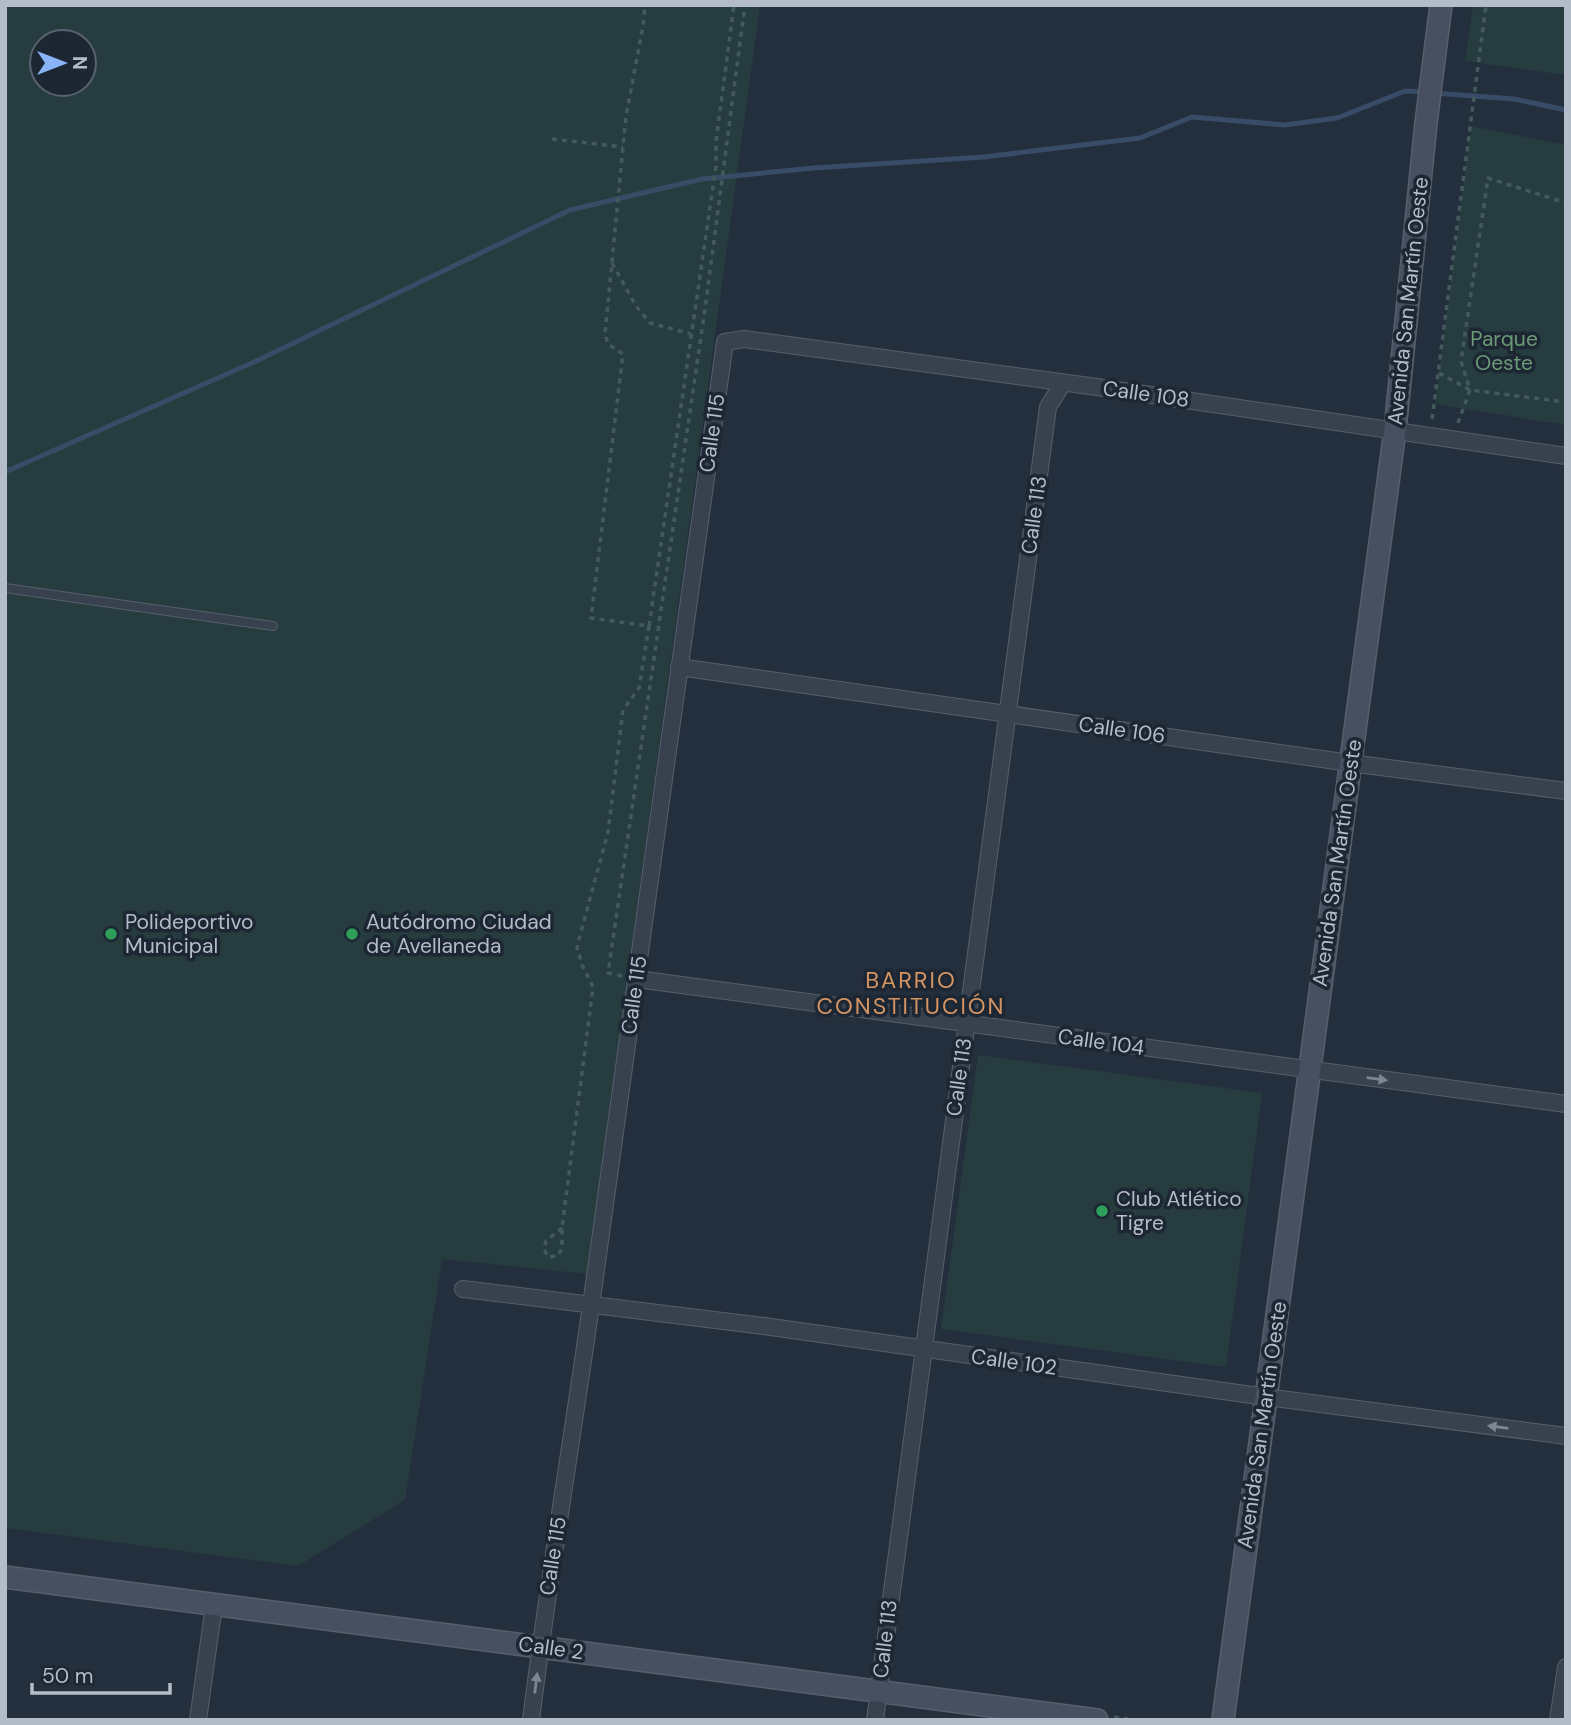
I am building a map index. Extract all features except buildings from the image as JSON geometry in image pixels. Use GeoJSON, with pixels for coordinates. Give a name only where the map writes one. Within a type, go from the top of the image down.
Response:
{"type":"FeatureCollection","features":[{"type":"Feature","properties":{"kind":"street","name":"Avenida San Martín Oeste"},"geometry":{"type":"LineString","coordinates":[[1223,1720],[1395,430],[1426,123],[1441,5]]}},
{"type":"Feature","properties":{"kind":"street","name":"Calle 108"},"geometry":{"type":"LineString","coordinates":[[725,342],[744,339],[1566,456]]}},
{"type":"Feature","properties":{"kind":"street","name":"Calle 115"},"geometry":{"type":"LineString","coordinates":[[531,1720],[592,1303],[725,342]]}},
{"type":"Feature","properties":{"kind":"street","name":"Calle 113"},"geometry":{"type":"LineString","coordinates":[[875,1720],[1048,407],[1063,383]]}},
{"type":"Feature","properties":{"kind":"street","name":"Calle 106"},"geometry":{"type":"LineString","coordinates":[[679,667],[1350,763],[1566,790]]}},
{"type":"Feature","properties":{"kind":"street","name":"Calle 104"},"geometry":{"type":"LineString","coordinates":[[636,979],[1566,1104]]}},
{"type":"Feature","properties":{"kind":"street","name":"Calle 102"},"geometry":{"type":"LineString","coordinates":[[463,1289],[592,1303],[1566,1436]]}},
{"type":"Feature","properties":{"kind":"street","name":"Calle 2"},"geometry":{"type":"LineString","coordinates":[[5,1577],[1097,1720]]}},
{"type":"Feature","properties":{"kind":"street"},"geometry":{"type":"LineString","coordinates":[[198,1720],[214,1605]]}},
{"type":"Feature","properties":{"kind":"street"},"geometry":{"type":"LineString","coordinates":[[1558,1720],[1566,1667]]}},
{"type":"Feature","properties":{"kind":"lane"},"geometry":{"type":"LineString","coordinates":[[5,588],[273,626]]}},
{"type":"Feature","properties":{"kind":"path"},"geometry":{"type":"LineString","coordinates":[[645,5],[626,116],[611,261],[605,334],[608,344],[623,354],[591,618],[649,626]]}},
{"type":"Feature","properties":{"kind":"path"},"geometry":{"type":"LineString","coordinates":[[562,1228],[546,1241],[544,1249],[548,1257],[558,1256],[562,1248],[562,1228],[593,987],[582,965],[578,947],[608,832],[623,710],[639,688],[713,188],[716,141],[734,5]]}},
{"type":"Feature","properties":{"kind":"path"},"geometry":{"type":"LineString","coordinates":[[636,979],[608,973],[701,336],[745,5]]}},
{"type":"Feature","properties":{"kind":"path"},"geometry":{"type":"LineString","coordinates":[[1430,435],[1486,5]]}},
{"type":"Feature","properties":{"kind":"path"},"geometry":{"type":"LineString","coordinates":[[552,139],[623,147]]}},
{"type":"Feature","properties":{"kind":"path"},"geometry":{"type":"LineString","coordinates":[[1452,438],[1470,390],[1461,361],[1488,178],[1566,203]]}},
{"type":"Feature","properties":{"kind":"path"},"geometry":{"type":"LineString","coordinates":[[611,261],[636,306],[650,323],[691,334]]}},
{"type":"Feature","properties":{"kind":"path"},"geometry":{"type":"LineString","coordinates":[[1439,373],[1470,390],[1566,402]]}},
{"type":"Feature","properties":{"kind":"green space","name":"Autódromo Ciudad de Avellaneda"},"geometry":{"type":"Polygon","coordinates":[[[5,5],[760,5],[587,1274],[442,1259],[405,1500],[298,1566],[5,1528],[5,5]]]}},
{"type":"Feature","properties":{"kind":"green space"},"geometry":{"type":"Polygon","coordinates":[[[1473,5],[1566,5],[1566,75],[1465,61],[1473,5]]]}},
{"type":"Feature","properties":{"kind":"green space","name":"Parque Oeste"},"geometry":{"type":"Polygon","coordinates":[[[1471,126],[1566,145],[1566,425],[1435,404],[1471,126]]]}},
{"type":"Feature","properties":{"kind":"green space","name":"Club Atlético Tigre"},"geometry":{"type":"Polygon","coordinates":[[[978,1055],[1262,1093],[1226,1367],[941,1329],[978,1055]]]}},
{"type":"Feature","properties":{"kind":"waterway"},"geometry":{"type":"LineString","coordinates":[[5,472],[254,362],[570,210],[702,179],[814,168],[984,157],[1140,138],[1192,117],[1285,125],[1337,118],[1405,91],[1424,92]]}},
{"type":"Feature","properties":{"kind":"waterway"},"geometry":{"type":"LineString","coordinates":[[1434,93],[1514,99],[1566,110]]}},
{"type":"Feature","properties":{"kind":"place","name":"Polideportivo Municipal"},"geometry":{"type":"Point","coordinates":[111,934]}},
{"type":"Feature","properties":{"kind":"place","name":"Autódromo Ciudad de Avellaneda"},"geometry":{"type":"Point","coordinates":[352,934]}},
{"type":"Feature","properties":{"kind":"place","name":"Club Atlético Tigre"},"geometry":{"type":"Point","coordinates":[1102,1211]}},
{"type":"Feature","properties":{"kind":"district","name":"BARRIO CONSTITUCIÓN"},"geometry":{"type":"Point","coordinates":[911,993]}}]}
